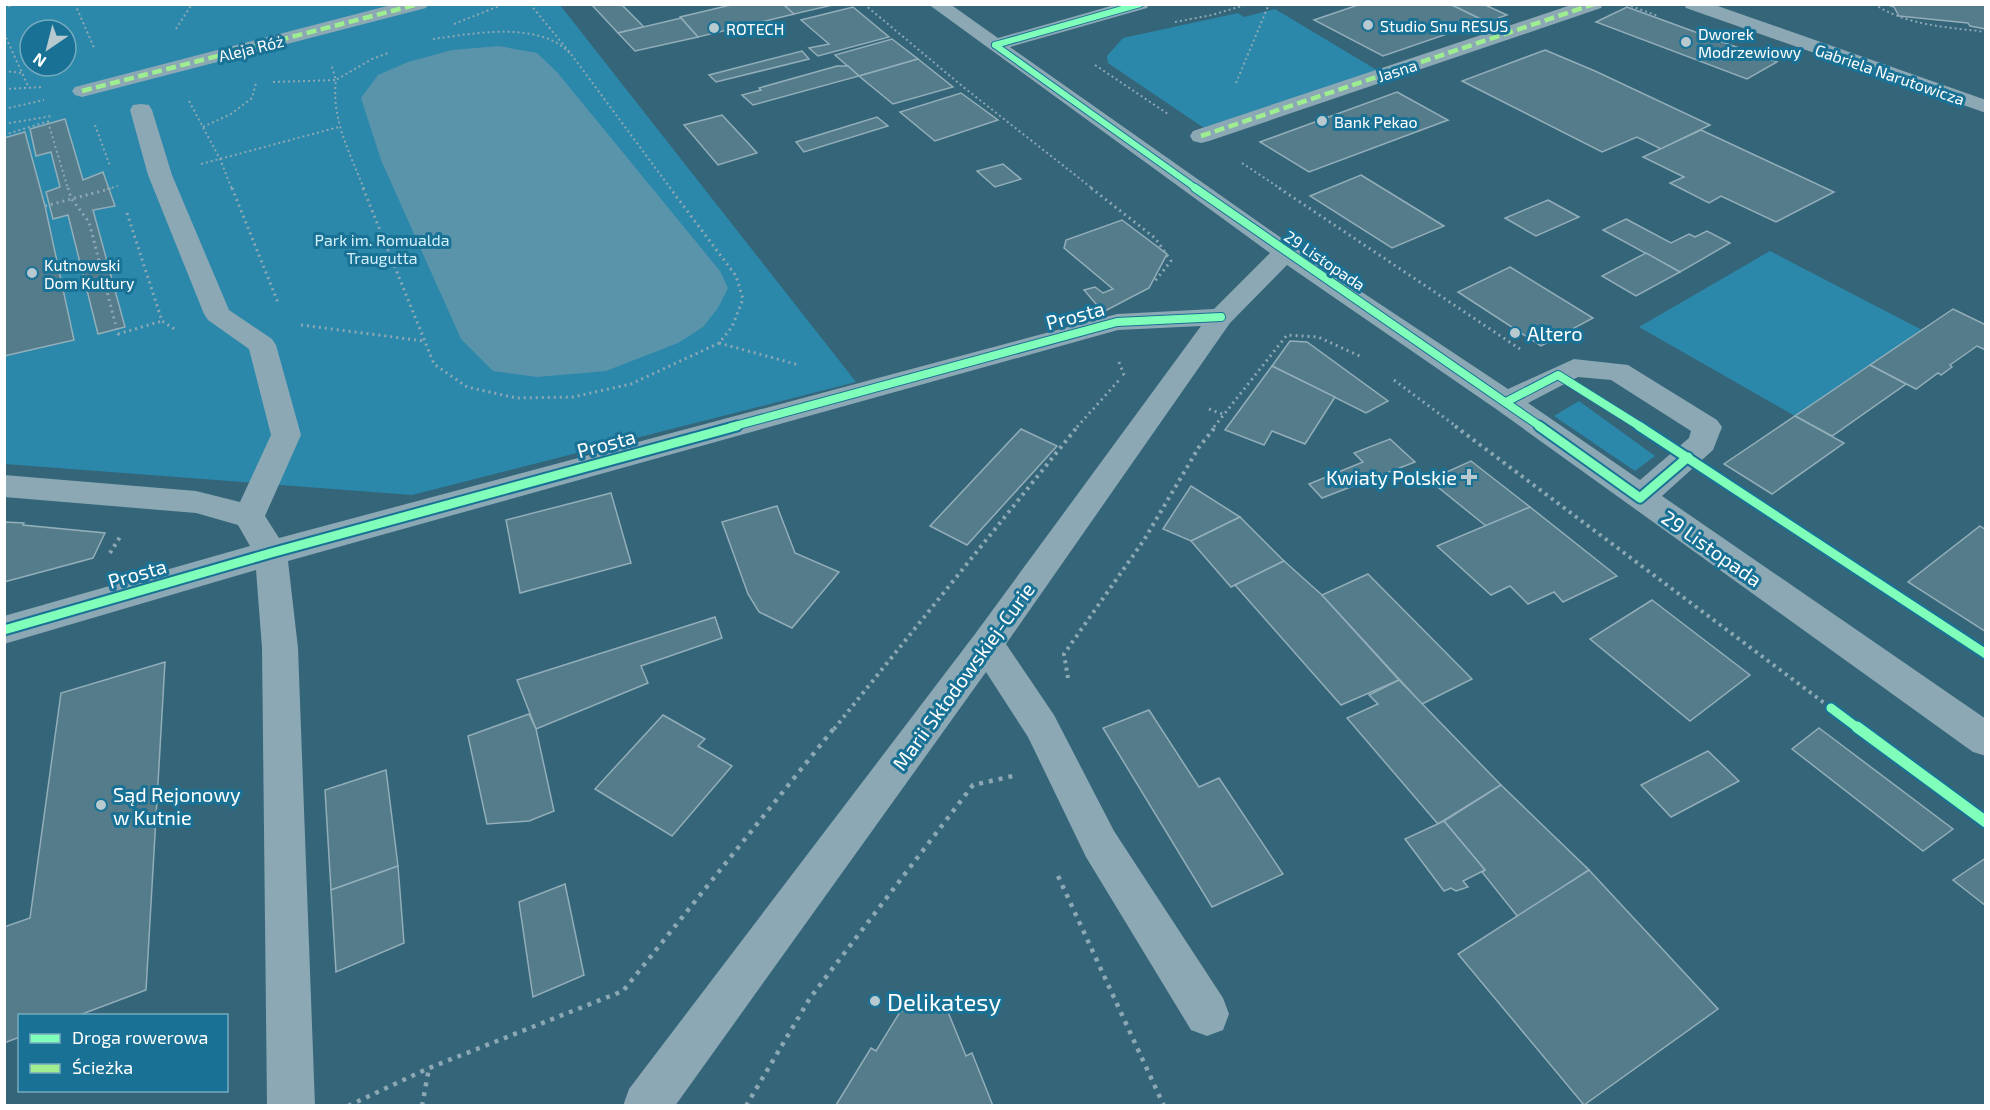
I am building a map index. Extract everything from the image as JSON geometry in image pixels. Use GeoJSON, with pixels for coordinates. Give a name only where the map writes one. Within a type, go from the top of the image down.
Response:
{"type":"FeatureCollection","features":[{"type":"Feature","properties":{"kind":"street","name":"Aleja Róż"},"geometry":{"type":"LineString","coordinates":[[82,91],[419,4]]}},
{"type":"Feature","properties":{"kind":"street","name":"29 Listopada"},"geometry":{"type":"LineString","coordinates":[[937,4],[1285,252],[1506,402],[1986,740]]}},
{"type":"Feature","properties":{"kind":"street"},"geometry":{"type":"LineString","coordinates":[[995,45],[1140,4]]}},
{"type":"Feature","properties":{"kind":"street","name":"Jasna"},"geometry":{"type":"LineString","coordinates":[[1208,133],[1594,4]]}},
{"type":"Feature","properties":{"kind":"street","name":"Gabriela Narutowicza"},"geometry":{"type":"LineString","coordinates":[[1693,4],[1986,107]]}},
{"type":"Feature","properties":{"kind":"street"},"geometry":{"type":"LineString","coordinates":[[141,110],[160,175],[217,314],[262,345],[286,435],[249,516]]}},
{"type":"Feature","properties":{"kind":"street","name":"Marii Skłodowskiej-Curie"},"geometry":{"type":"LineString","coordinates":[[655,1102],[1221,317],[1285,252]]}},
{"type":"Feature","properties":{"kind":"street","name":"Prosta"},"geometry":{"type":"LineString","coordinates":[[4,630],[271,553],[1117,322],[1221,317]]}},
{"type":"Feature","properties":{"kind":"street"},"geometry":{"type":"LineString","coordinates":[[1506,402],[1574,368],[1618,371],[1707,427],[1702,443],[1640,498]]}},
{"type":"Feature","properties":{"kind":"street"},"geometry":{"type":"LineString","coordinates":[[4,486],[196,502],[249,516],[271,553],[280,648],[291,1106]]}},
{"type":"Feature","properties":{"kind":"street"},"geometry":{"type":"LineString","coordinates":[[987,644],[1041,726],[1100,844],[1207,1014]]}},
{"type":"Feature","properties":{"kind":"path"},"geometry":{"type":"LineString","coordinates":[[4,9],[13,4]]}},
{"type":"Feature","properties":{"kind":"path"},"geometry":{"type":"LineString","coordinates":[[75,4],[110,84]]}},
{"type":"Feature","properties":{"kind":"path"},"geometry":{"type":"LineString","coordinates":[[336,80],[334,97],[339,127],[434,364],[467,387],[516,398],[573,397],[631,384],[719,343],[732,327],[743,299],[736,276],[571,54],[530,4]]}},
{"type":"Feature","properties":{"kind":"path"},"geometry":{"type":"LineString","coordinates":[[348,1106],[429,1068],[623,991],[1092,409],[1124,375],[1117,357],[1117,322],[1112,310],[1138,300],[1170,261],[1155,238],[963,86],[864,4]]}},
{"type":"Feature","properties":{"kind":"path"},"geometry":{"type":"LineString","coordinates":[[1208,133],[1269,4]]}},
{"type":"Feature","properties":{"kind":"path"},"geometry":{"type":"LineString","coordinates":[[1874,4],[1889,15],[1905,21],[1986,32]]}},
{"type":"Feature","properties":{"kind":"path"},"geometry":{"type":"LineString","coordinates":[[4,33],[18,62]]}},
{"type":"Feature","properties":{"kind":"path"},"geometry":{"type":"LineString","coordinates":[[424,42],[478,34],[516,34],[551,40],[571,54]]}},
{"type":"Feature","properties":{"kind":"path"},"geometry":{"type":"LineString","coordinates":[[268,83],[336,80],[389,52]]}},
{"type":"Feature","properties":{"kind":"path"},"geometry":{"type":"LineString","coordinates":[[1093,64],[1208,133],[1558,375]]}},
{"type":"Feature","properties":{"kind":"path"},"geometry":{"type":"LineString","coordinates":[[172,68],[220,159],[282,313]]}},
{"type":"Feature","properties":{"kind":"path"},"geometry":{"type":"LineString","coordinates":[[4,89],[28,86],[25,78]]}},
{"type":"Feature","properties":{"kind":"path"},"geometry":{"type":"LineString","coordinates":[[4,124],[52,116],[48,123],[4,135]]}},
{"type":"Feature","properties":{"kind":"path"},"geometry":{"type":"LineString","coordinates":[[48,123],[71,198],[89,222],[118,334],[162,321]]}},
{"type":"Feature","properties":{"kind":"path"},"geometry":{"type":"LineString","coordinates":[[220,159],[339,127]]}},
{"type":"Feature","properties":{"kind":"path"},"geometry":{"type":"LineString","coordinates":[[45,206],[118,186]]}},
{"type":"Feature","properties":{"kind":"path"},"geometry":{"type":"LineString","coordinates":[[295,325],[424,341]]}},
{"type":"Feature","properties":{"kind":"path"},"geometry":{"type":"LineString","coordinates":[[746,1106],[810,998],[973,785],[1012,777],[1041,726],[1070,689],[1064,654],[1144,540],[1186,472],[1198,447],[1287,335],[1318,337],[1366,359]]}},
{"type":"Feature","properties":{"kind":"path"},"geometry":{"type":"LineString","coordinates":[[719,343],[800,365]]}},
{"type":"Feature","properties":{"kind":"path"},"geometry":{"type":"LineString","coordinates":[[1385,374],[1840,715]]}},
{"type":"Feature","properties":{"kind":"path"},"geometry":{"type":"LineString","coordinates":[[1012,777],[1017,788]]}},
{"type":"Feature","properties":{"kind":"path"},"geometry":{"type":"LineString","coordinates":[[1056,872],[1164,1106]]}},
{"type":"Feature","properties":{"kind":"path"},"geometry":{"type":"LineString","coordinates":[[422,1106],[429,1068]]}},
{"type":"Feature","properties":{"kind":"green space","name":"Park im. Romualda Traugutta"},"geometry":{"type":"Polygon","coordinates":[[[4,5],[560,5],[856,382],[412,495],[5,464],[4,5]]]}},
{"type":"Feature","properties":{"kind":"green space"},"geometry":{"type":"Polygon","coordinates":[[[1275,9],[1380,72],[1207,130],[1108,63],[1107,56],[1123,38],[1238,13],[1244,17],[1275,9]]]}},
{"type":"Feature","properties":{"kind":"green space"},"geometry":{"type":"Polygon","coordinates":[[[1770,251],[1922,330],[1795,416],[1639,327],[1770,251]]]}},
{"type":"Feature","properties":{"kind":"green space"},"geometry":{"type":"Polygon","coordinates":[[[1579,401],[1655,456],[1635,471],[1554,416],[1579,401]]]}},
{"type":"Feature","properties":{"kind":"shaded area"},"geometry":{"type":"Polygon","coordinates":[[[499,46],[537,53],[557,72],[720,271],[728,288],[718,308],[703,327],[678,343],[606,371],[537,377],[493,371],[461,339],[381,160],[361,98],[378,75],[408,62],[452,50],[499,46]]]}},
{"type":"Feature","properties":{"kind":"building"},"geometry":{"type":"Polygon","coordinates":[[[591,4],[621,4],[644,27],[618,33],[591,4]]]}},
{"type":"Feature","properties":{"kind":"building","name":"ROTECH"},"geometry":{"type":"Polygon","coordinates":[[[735,4],[783,4],[794,14],[698,37],[680,17],[735,4]]]}},
{"type":"Feature","properties":{"kind":"building"},"geometry":{"type":"Polygon","coordinates":[[[783,4],[837,4],[794,14],[783,4]]]}},
{"type":"Feature","properties":{"kind":"building"},"geometry":{"type":"Polygon","coordinates":[[[1361,4],[1450,4],[1485,21],[1383,56],[1314,20],[1361,4]]]}},
{"type":"Feature","properties":{"kind":"building"},"geometry":{"type":"Polygon","coordinates":[[[1450,4],[1483,4],[1507,15],[1487,22],[1450,4]]]}},
{"type":"Feature","properties":{"kind":"building"},"geometry":{"type":"Polygon","coordinates":[[[1885,4],[1986,4],[1986,29],[1970,26],[1968,23],[1899,16],[1894,7],[1885,4]]]}},
{"type":"Feature","properties":{"kind":"building"},"geometry":{"type":"Polygon","coordinates":[[[853,7],[889,37],[818,56],[809,48],[829,44],[801,20],[853,7]]]}},
{"type":"Feature","properties":{"kind":"building","name":"Dworek Modrzewiowy"},"geometry":{"type":"Polygon","coordinates":[[[1627,7],[1777,62],[1747,79],[1596,22],[1627,7]]]}},
{"type":"Feature","properties":{"kind":"building"},"geometry":{"type":"Polygon","coordinates":[[[681,18],[698,37],[635,51],[618,33],[681,18]]]}},
{"type":"Feature","properties":{"kind":"building"},"geometry":{"type":"Polygon","coordinates":[[[892,39],[918,59],[859,76],[835,55],[892,39]]]}},
{"type":"Feature","properties":{"kind":"building"},"geometry":{"type":"Polygon","coordinates":[[[1545,50],[1710,125],[1661,149],[1637,137],[1602,152],[1462,81],[1545,50]]]}},
{"type":"Feature","properties":{"kind":"building"},"geometry":{"type":"Polygon","coordinates":[[[802,51],[809,59],[716,82],[709,75],[802,51]]]}},
{"type":"Feature","properties":{"kind":"building"},"geometry":{"type":"Polygon","coordinates":[[[918,59],[953,87],[893,104],[859,76],[918,59]]]}},
{"type":"Feature","properties":{"kind":"building"},"geometry":{"type":"Polygon","coordinates":[[[837,66],[848,66],[859,76],[753,105],[742,95],[761,90],[759,88],[837,66]]]}},
{"type":"Feature","properties":{"kind":"building"},"geometry":{"type":"Polygon","coordinates":[[[1397,92],[1448,120],[1309,172],[1260,142],[1397,92]]]}},
{"type":"Feature","properties":{"kind":"building"},"geometry":{"type":"Polygon","coordinates":[[[961,93],[998,120],[935,141],[900,112],[961,93]]]}},
{"type":"Feature","properties":{"kind":"building"},"geometry":{"type":"Polygon","coordinates":[[[722,115],[757,153],[718,165],[684,125],[722,115]]]}},
{"type":"Feature","properties":{"kind":"building"},"geometry":{"type":"Polygon","coordinates":[[[877,117],[888,126],[804,152],[796,142],[877,117]]]}},
{"type":"Feature","properties":{"kind":"building"},"geometry":{"type":"Polygon","coordinates":[[[65,119],[83,180],[103,172],[115,206],[93,210],[125,327],[98,334],[68,215],[53,219],[46,192],[60,187],[51,152],[36,156],[30,129],[65,119]]]}},
{"type":"Feature","properties":{"kind":"building"},"geometry":{"type":"Polygon","coordinates":[[[1701,130],[1834,192],[1776,222],[1721,196],[1709,203],[1670,183],[1684,177],[1643,157],[1701,130]]]}},
{"type":"Feature","properties":{"kind":"building","name":"Kutnowski Dom Kultury"},"geometry":{"type":"Polygon","coordinates":[[[25,132],[45,206],[74,340],[4,356],[4,138],[25,132]]]}},
{"type":"Feature","properties":{"kind":"building"},"geometry":{"type":"Polygon","coordinates":[[[1003,164],[1021,179],[995,187],[977,171],[1003,164]]]}},
{"type":"Feature","properties":{"kind":"building"},"geometry":{"type":"Polygon","coordinates":[[[1361,175],[1444,226],[1392,248],[1310,196],[1361,175]]]}},
{"type":"Feature","properties":{"kind":"building"},"geometry":{"type":"Polygon","coordinates":[[[1548,200],[1579,217],[1536,236],[1505,218],[1548,200]]]}},
{"type":"Feature","properties":{"kind":"building"},"geometry":{"type":"Polygon","coordinates":[[[1626,219],[1671,243],[1689,234],[1695,237],[1707,231],[1730,243],[1680,272],[1603,230],[1626,219]]]}},
{"type":"Feature","properties":{"kind":"building"},"geometry":{"type":"Polygon","coordinates":[[[1122,220],[1167,254],[1149,288],[1103,312],[1084,290],[1095,287],[1103,293],[1113,289],[1064,248],[1066,240],[1122,220]]]}},
{"type":"Feature","properties":{"kind":"building"},"geometry":{"type":"Polygon","coordinates":[[[1646,253],[1680,272],[1636,296],[1602,276],[1646,253]]]}},
{"type":"Feature","properties":{"kind":"building"},"geometry":{"type":"Polygon","coordinates":[[[1510,267],[1593,318],[1541,346],[1458,292],[1510,267]]]}},
{"type":"Feature","properties":{"kind":"building"},"geometry":{"type":"Polygon","coordinates":[[[1953,309],[1986,325],[1986,350],[1977,346],[1950,365],[1952,367],[1941,375],[1938,373],[1916,389],[1870,365],[1953,309]]]}},
{"type":"Feature","properties":{"kind":"building"},"geometry":{"type":"Polygon","coordinates":[[[1290,341],[1307,342],[1388,401],[1366,413],[1272,366],[1290,341]]]}},
{"type":"Feature","properties":{"kind":"building"},"geometry":{"type":"Polygon","coordinates":[[[1870,365],[1906,384],[1832,436],[1795,416],[1870,365]]]}},
{"type":"Feature","properties":{"kind":"building"},"geometry":{"type":"Polygon","coordinates":[[[1272,366],[1335,397],[1305,444],[1272,431],[1264,445],[1225,430],[1272,366]]]}},
{"type":"Feature","properties":{"kind":"building"},"geometry":{"type":"Polygon","coordinates":[[[1795,416],[1844,443],[1772,494],[1724,464],[1795,416]]]}},
{"type":"Feature","properties":{"kind":"building"},"geometry":{"type":"Polygon","coordinates":[[[1021,429],[1057,446],[967,545],[930,526],[1021,429]]]}},
{"type":"Feature","properties":{"kind":"building"},"geometry":{"type":"Polygon","coordinates":[[[1390,439],[1415,462],[1322,498],[1309,484],[1363,462],[1354,453],[1390,439]]]}},
{"type":"Feature","properties":{"kind":"building"},"geometry":{"type":"Polygon","coordinates":[[[1471,461],[1530,507],[1486,526],[1429,480],[1471,461]]]}},
{"type":"Feature","properties":{"kind":"building"},"geometry":{"type":"Polygon","coordinates":[[[1191,486],[1240,517],[1191,541],[1163,529],[1191,486]]]}},
{"type":"Feature","properties":{"kind":"building"},"geometry":{"type":"Polygon","coordinates":[[[611,493],[631,563],[520,593],[506,520],[611,493]]]}},
{"type":"Feature","properties":{"kind":"building"},"geometry":{"type":"Polygon","coordinates":[[[777,506],[795,553],[839,572],[792,628],[759,612],[748,594],[722,522],[777,506]]]}},
{"type":"Feature","properties":{"kind":"building"},"geometry":{"type":"Polygon","coordinates":[[[1530,507],[1617,576],[1563,602],[1554,592],[1528,604],[1510,586],[1491,595],[1437,546],[1530,507]]]}},
{"type":"Feature","properties":{"kind":"building"},"geometry":{"type":"Polygon","coordinates":[[[1240,517],[1284,561],[1231,587],[1191,541],[1240,517]]]}},
{"type":"Feature","properties":{"kind":"building"},"geometry":{"type":"Polygon","coordinates":[[[4,522],[105,533],[93,558],[4,582],[4,522]]]}},
{"type":"Feature","properties":{"kind":"building"},"geometry":{"type":"Polygon","coordinates":[[[1980,526],[1986,530],[1986,632],[1908,582],[1980,526]]]}},
{"type":"Feature","properties":{"kind":"building"},"geometry":{"type":"Polygon","coordinates":[[[1284,561],[1322,595],[1399,680],[1341,705],[1235,585],[1284,561]]]}},
{"type":"Feature","properties":{"kind":"building"},"geometry":{"type":"Polygon","coordinates":[[[1368,574],[1472,679],[1422,704],[1322,595],[1368,574]]]}},
{"type":"Feature","properties":{"kind":"building"},"geometry":{"type":"Polygon","coordinates":[[[1652,600],[1750,675],[1690,721],[1590,639],[1652,600]]]}},
{"type":"Feature","properties":{"kind":"building"},"geometry":{"type":"Polygon","coordinates":[[[715,617],[722,638],[641,666],[648,683],[536,729],[517,680],[715,617]]]}},
{"type":"Feature","properties":{"kind":"building","name":"Sąd Rejonowy w Kutnie"},"geometry":{"type":"Polygon","coordinates":[[[165,662],[146,990],[82,1014],[18,1014],[18,1038],[4,1043],[4,927],[30,918],[61,693],[165,662]]]}},
{"type":"Feature","properties":{"kind":"building"},"geometry":{"type":"Polygon","coordinates":[[[1399,680],[1501,785],[1438,824],[1347,718],[1378,704],[1369,695],[1399,680]]]}},
{"type":"Feature","properties":{"kind":"building"},"geometry":{"type":"Polygon","coordinates":[[[1149,710],[1199,787],[1219,778],[1283,874],[1212,907],[1103,728],[1149,710]]]}},
{"type":"Feature","properties":{"kind":"building"},"geometry":{"type":"Polygon","coordinates":[[[529,714],[536,729],[554,811],[529,821],[487,824],[468,736],[529,714]]]}},
{"type":"Feature","properties":{"kind":"building"},"geometry":{"type":"Polygon","coordinates":[[[663,715],[705,739],[698,746],[732,766],[672,836],[595,789],[663,715]]]}},
{"type":"Feature","properties":{"kind":"building"},"geometry":{"type":"Polygon","coordinates":[[[1819,728],[1953,829],[1923,851],[1792,749],[1819,728]]]}},
{"type":"Feature","properties":{"kind":"building"},"geometry":{"type":"Polygon","coordinates":[[[1708,751],[1739,781],[1671,817],[1641,785],[1708,751]]]}},
{"type":"Feature","properties":{"kind":"building"},"geometry":{"type":"Polygon","coordinates":[[[386,770],[398,866],[331,890],[325,790],[386,770]]]}},
{"type":"Feature","properties":{"kind":"building"},"geometry":{"type":"Polygon","coordinates":[[[1501,785],[1589,870],[1518,917],[1482,872],[1485,870],[1444,821],[1501,785]]]}},
{"type":"Feature","properties":{"kind":"building"},"geometry":{"type":"Polygon","coordinates":[[[1444,821],[1485,870],[1463,881],[1468,887],[1456,891],[1451,888],[1444,891],[1405,839],[1444,821]]]}},
{"type":"Feature","properties":{"kind":"building"},"geometry":{"type":"Polygon","coordinates":[[[1986,858],[1986,906],[1953,880],[1986,858]]]}},
{"type":"Feature","properties":{"kind":"building"},"geometry":{"type":"Polygon","coordinates":[[[398,866],[404,943],[336,972],[331,890],[398,866]]]}},
{"type":"Feature","properties":{"kind":"building"},"geometry":{"type":"Polygon","coordinates":[[[1589,870],[1718,1009],[1584,1105],[1458,954],[1589,870]]]}},
{"type":"Feature","properties":{"kind":"building"},"geometry":{"type":"Polygon","coordinates":[[[565,884],[584,975],[533,997],[519,902],[565,884]]]}},
{"type":"Feature","properties":{"kind":"building"},"geometry":{"type":"Polygon","coordinates":[[[928,1004],[943,1013],[948,1012],[966,1056],[972,1053],[993,1106],[836,1105],[871,1048],[876,1051],[900,1012],[928,1004]]]}},
{"type":"Feature","properties":{"kind":"marked path"},"geometry":{"type":"LineString","coordinates":[[82,91],[419,4]]}},
{"type":"Feature","properties":{"kind":"marked path"},"geometry":{"type":"LineString","coordinates":[[1201,136],[1594,4]]}},
{"type":"Feature","properties":{"kind":"cycle path"},"geometry":{"type":"LineString","coordinates":[[995,45],[1140,4]]}},
{"type":"Feature","properties":{"kind":"cycle path"},"geometry":{"type":"LineString","coordinates":[[995,45],[1285,252],[1506,402],[1640,498],[1688,457]]}},
{"type":"Feature","properties":{"kind":"cycle path"},"geometry":{"type":"LineString","coordinates":[[4,630],[271,553],[1117,322],[1221,317]]}},
{"type":"Feature","properties":{"kind":"cycle path"},"geometry":{"type":"LineString","coordinates":[[1506,402],[1558,375],[1688,457],[1986,654]]}},
{"type":"Feature","properties":{"kind":"cycle path"},"geometry":{"type":"LineString","coordinates":[[1831,708],[1986,822]]}},
{"type":"Feature","properties":{"kind":"place","name":"Studio Snu RESUS"},"geometry":{"type":"Point","coordinates":[1368,25]}},
{"type":"Feature","properties":{"kind":"place","name":"ROTECH"},"geometry":{"type":"Point","coordinates":[714,28]}},
{"type":"Feature","properties":{"kind":"place","name":"Dworek Modrzewiowy"},"geometry":{"type":"Point","coordinates":[1686,42]}},
{"type":"Feature","properties":{"kind":"place","name":"Bank Pekao"},"geometry":{"type":"Point","coordinates":[1322,121]}},
{"type":"Feature","properties":{"kind":"place","name":"Kutnowski Dom Kultury"},"geometry":{"type":"Point","coordinates":[32,273]}},
{"type":"Feature","properties":{"kind":"place","name":"Altero"},"geometry":{"type":"Point","coordinates":[1515,333]}},
{"type":"Feature","properties":{"kind":"place","name":"Kwiaty Polskie"},"geometry":{"type":"Point","coordinates":[1469,477]}},
{"type":"Feature","properties":{"kind":"place","name":"Sąd Rejonowy w Kutnie"},"geometry":{"type":"Point","coordinates":[101,805]}},
{"type":"Feature","properties":{"kind":"place","name":"Delikatesy"},"geometry":{"type":"Point","coordinates":[875,1001]}}]}
